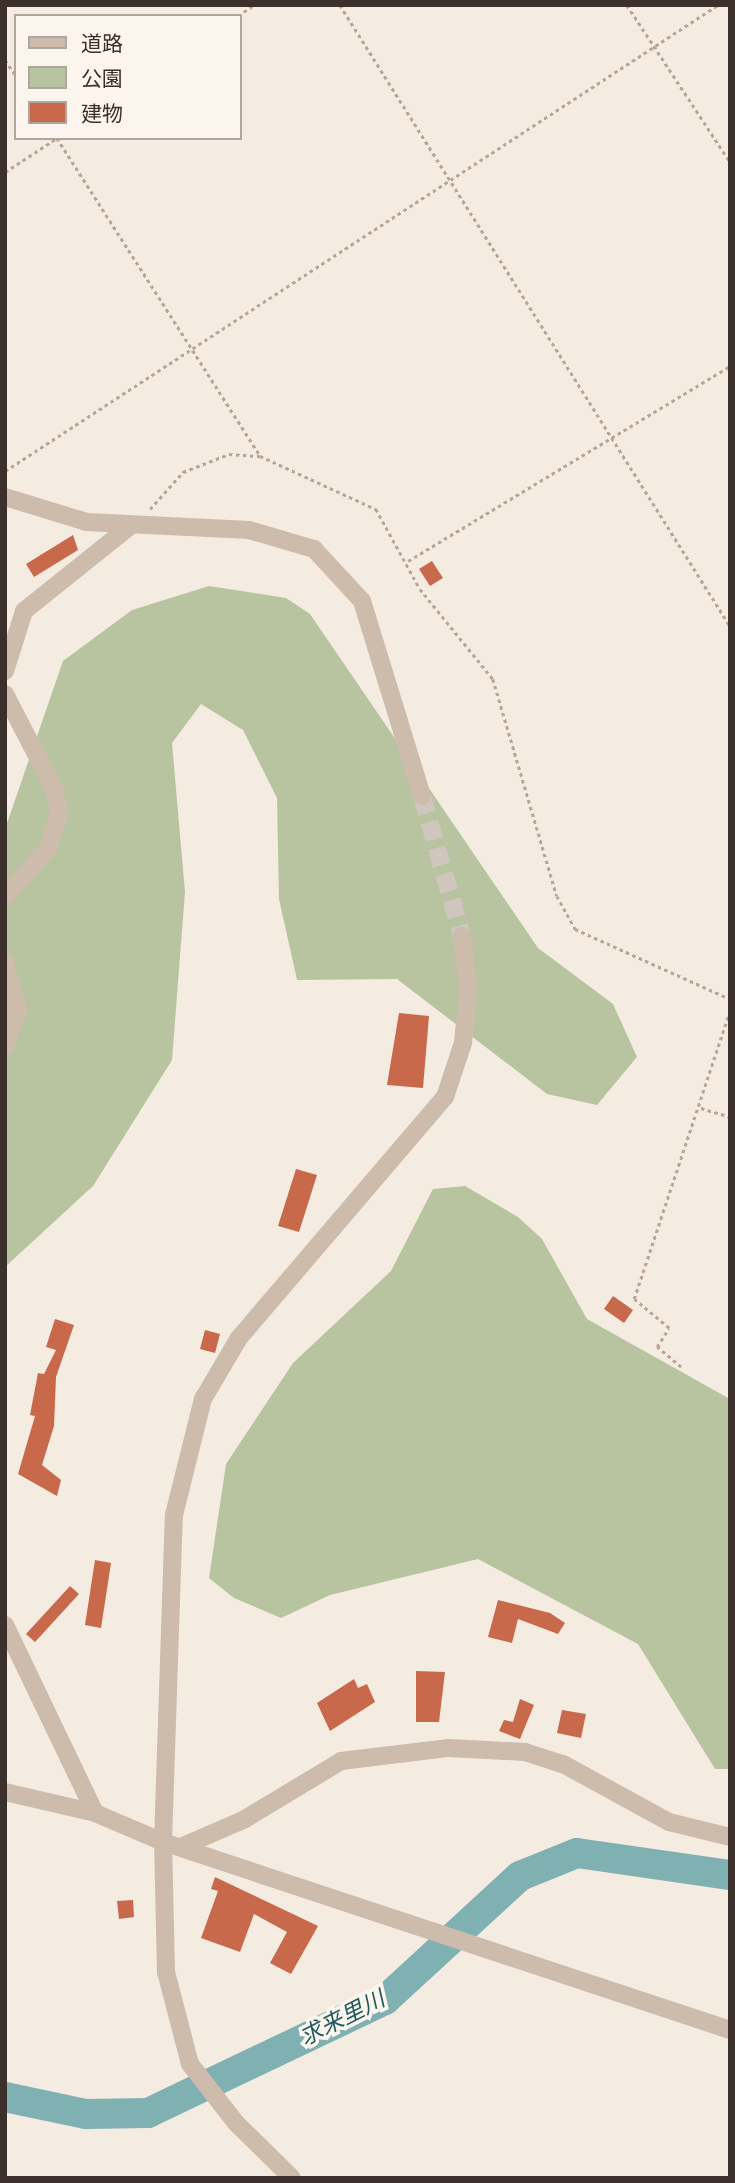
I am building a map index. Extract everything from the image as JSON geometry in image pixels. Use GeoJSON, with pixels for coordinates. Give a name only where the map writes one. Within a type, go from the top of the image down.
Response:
{"type":"FeatureCollection","features":[{"type":"Feature","properties":{"kind":"street"},"geometry":{"type":"LineString","coordinates":[[5,497],[50,514],[136,526],[249,530],[314,549],[362,601],[422,796]]}},
{"type":"Feature","properties":{"kind":"street"},"geometry":{"type":"LineString","coordinates":[[5,671],[24,611],[136,526]]}},
{"type":"Feature","properties":{"kind":"street"},"geometry":{"type":"LineString","coordinates":[[5,694],[55,791],[59,814],[48,848],[5,897]]}},
{"type":"Feature","properties":{"kind":"street"},"geometry":{"type":"LineString","coordinates":[[292,2178],[236,2123],[190,2064],[166,1972],[163,1842],[174,1515],[203,1399],[239,1338],[445,1097],[464,1029],[468,989],[462,936]]}},
{"type":"Feature","properties":{"kind":"street"},"geometry":{"type":"LineString","coordinates":[[5,962],[18,1010],[5,1046]]}},
{"type":"Feature","properties":{"kind":"street"},"geometry":{"type":"LineString","coordinates":[[5,1625],[95,1813]]}},
{"type":"Feature","properties":{"kind":"street"},"geometry":{"type":"LineString","coordinates":[[183,1846],[245,1819],[341,1761],[449,1748],[525,1752],[563,1764],[669,1822],[730,1837]]}},
{"type":"Feature","properties":{"kind":"street"},"geometry":{"type":"LineString","coordinates":[[5,1792],[95,1813],[163,1842],[183,1846],[730,2030]]}},
{"type":"Feature","properties":{"kind":"path"},"geometry":{"type":"LineString","coordinates":[[340,5],[608,437],[730,626]]}},
{"type":"Feature","properties":{"kind":"path"},"geometry":{"type":"LineString","coordinates":[[627,5],[730,162]]}},
{"type":"Feature","properties":{"kind":"path"},"geometry":{"type":"LineString","coordinates":[[5,471],[718,5]]}},
{"type":"Feature","properties":{"kind":"path"},"geometry":{"type":"LineString","coordinates":[[5,172],[54,140]]}},
{"type":"Feature","properties":{"kind":"path"},"geometry":{"type":"LineString","coordinates":[[58,140],[195,347],[260,456]]}},
{"type":"Feature","properties":{"kind":"path"},"geometry":{"type":"LineString","coordinates":[[408,561],[608,437],[730,366]]}},
{"type":"Feature","properties":{"kind":"path"},"geometry":{"type":"LineString","coordinates":[[136,526],[155,498],[183,472],[229,454],[260,456],[376,509],[408,561],[420,589],[493,680],[558,896],[575,929],[730,999]]}},
{"type":"Feature","properties":{"kind":"path"},"geometry":{"type":"LineString","coordinates":[[681,1367],[657,1347],[669,1328],[634,1299],[701,1108],[730,1010]]}},
{"type":"Feature","properties":{"kind":"path"},"geometry":{"type":"LineString","coordinates":[[701,1108],[730,1117]]}},
{"type":"Feature","properties":{"kind":"green space"},"geometry":{"type":"Polygon","coordinates":[[[209,586],[286,598],[310,614],[538,948],[613,1004],[637,1057],[597,1105],[547,1094],[397,979],[297,980],[279,899],[277,798],[243,730],[201,704],[172,743],[185,892],[172,1060],[93,1186],[5,1267],[5,829],[63,661],[132,610],[209,586]]]}},
{"type":"Feature","properties":{"kind":"green space"},"geometry":{"type":"Polygon","coordinates":[[[465,1186],[518,1217],[542,1239],[587,1319],[730,1399],[730,1769],[715,1769],[638,1644],[478,1559],[330,1595],[281,1618],[234,1598],[209,1578],[226,1464],[293,1363],[391,1271],[433,1189],[465,1186]]]}},
{"type":"Feature","properties":{"kind":"building"},"geometry":{"type":"Polygon","coordinates":[[[73,535],[78,550],[34,577],[26,564],[73,535]]]}},
{"type":"Feature","properties":{"kind":"building"},"geometry":{"type":"Polygon","coordinates":[[[432,561],[443,578],[430,586],[419,569],[432,561]]]}},
{"type":"Feature","properties":{"kind":"building"},"geometry":{"type":"Polygon","coordinates":[[[399,1013],[429,1016],[423,1088],[387,1085],[399,1013]]]}},
{"type":"Feature","properties":{"kind":"building"},"geometry":{"type":"Polygon","coordinates":[[[296,1169],[317,1175],[299,1232],[278,1226],[296,1169]]]}},
{"type":"Feature","properties":{"kind":"building"},"geometry":{"type":"Polygon","coordinates":[[[613,1296],[633,1310],[624,1323],[604,1309],[613,1296]]]}},
{"type":"Feature","properties":{"kind":"building"},"geometry":{"type":"Polygon","coordinates":[[[55,1319],[74,1325],[56,1377],[54,1426],[42,1465],[61,1480],[57,1496],[18,1474],[35,1416],[30,1415],[38,1373],[44,1374],[56,1350],[46,1347],[55,1319]]]}},
{"type":"Feature","properties":{"kind":"building"},"geometry":{"type":"Polygon","coordinates":[[[205,1330],[220,1334],[215,1353],[200,1349],[205,1330]]]}},
{"type":"Feature","properties":{"kind":"building"},"geometry":{"type":"Polygon","coordinates":[[[95,1560],[111,1563],[101,1628],[85,1625],[95,1560]]]}},
{"type":"Feature","properties":{"kind":"building"},"geometry":{"type":"Polygon","coordinates":[[[70,1586],[79,1594],[35,1642],[26,1634],[70,1586]]]}},
{"type":"Feature","properties":{"kind":"building"},"geometry":{"type":"Polygon","coordinates":[[[498,1600],[550,1613],[565,1623],[558,1634],[518,1619],[512,1643],[488,1637],[498,1600]]]}},
{"type":"Feature","properties":{"kind":"building"},"geometry":{"type":"Polygon","coordinates":[[[416,1671],[445,1672],[439,1722],[416,1722],[416,1671]]]}},
{"type":"Feature","properties":{"kind":"building"},"geometry":{"type":"Polygon","coordinates":[[[354,1679],[358,1688],[367,1684],[375,1702],[330,1731],[317,1703],[354,1679]]]}},
{"type":"Feature","properties":{"kind":"building"},"geometry":{"type":"Polygon","coordinates":[[[520,1699],[534,1705],[520,1739],[499,1731],[504,1720],[513,1722],[520,1699]]]}},
{"type":"Feature","properties":{"kind":"building"},"geometry":{"type":"Polygon","coordinates":[[[562,1710],[586,1714],[581,1738],[557,1733],[562,1710]]]}},
{"type":"Feature","properties":{"kind":"building"},"geometry":{"type":"Polygon","coordinates":[[[215,1877],[318,1926],[291,1974],[270,1963],[287,1932],[254,1914],[240,1952],[201,1938],[218,1891],[211,1889],[215,1877]]]}},
{"type":"Feature","properties":{"kind":"building"},"geometry":{"type":"Polygon","coordinates":[[[133,1900],[134,1917],[119,1919],[117,1901],[133,1900]]]}},
{"type":"Feature","properties":{"kind":"waterway","name":"求来里川"},"geometry":{"type":"LineString","coordinates":[[5,2097],[86,2114],[148,2113],[385,2000],[520,1876],[577,1853],[730,1875]]}},
{"type":"Feature","properties":{"kind":"tunnel"},"geometry":{"type":"LineString","coordinates":[[422,796],[462,936]]}}]}
